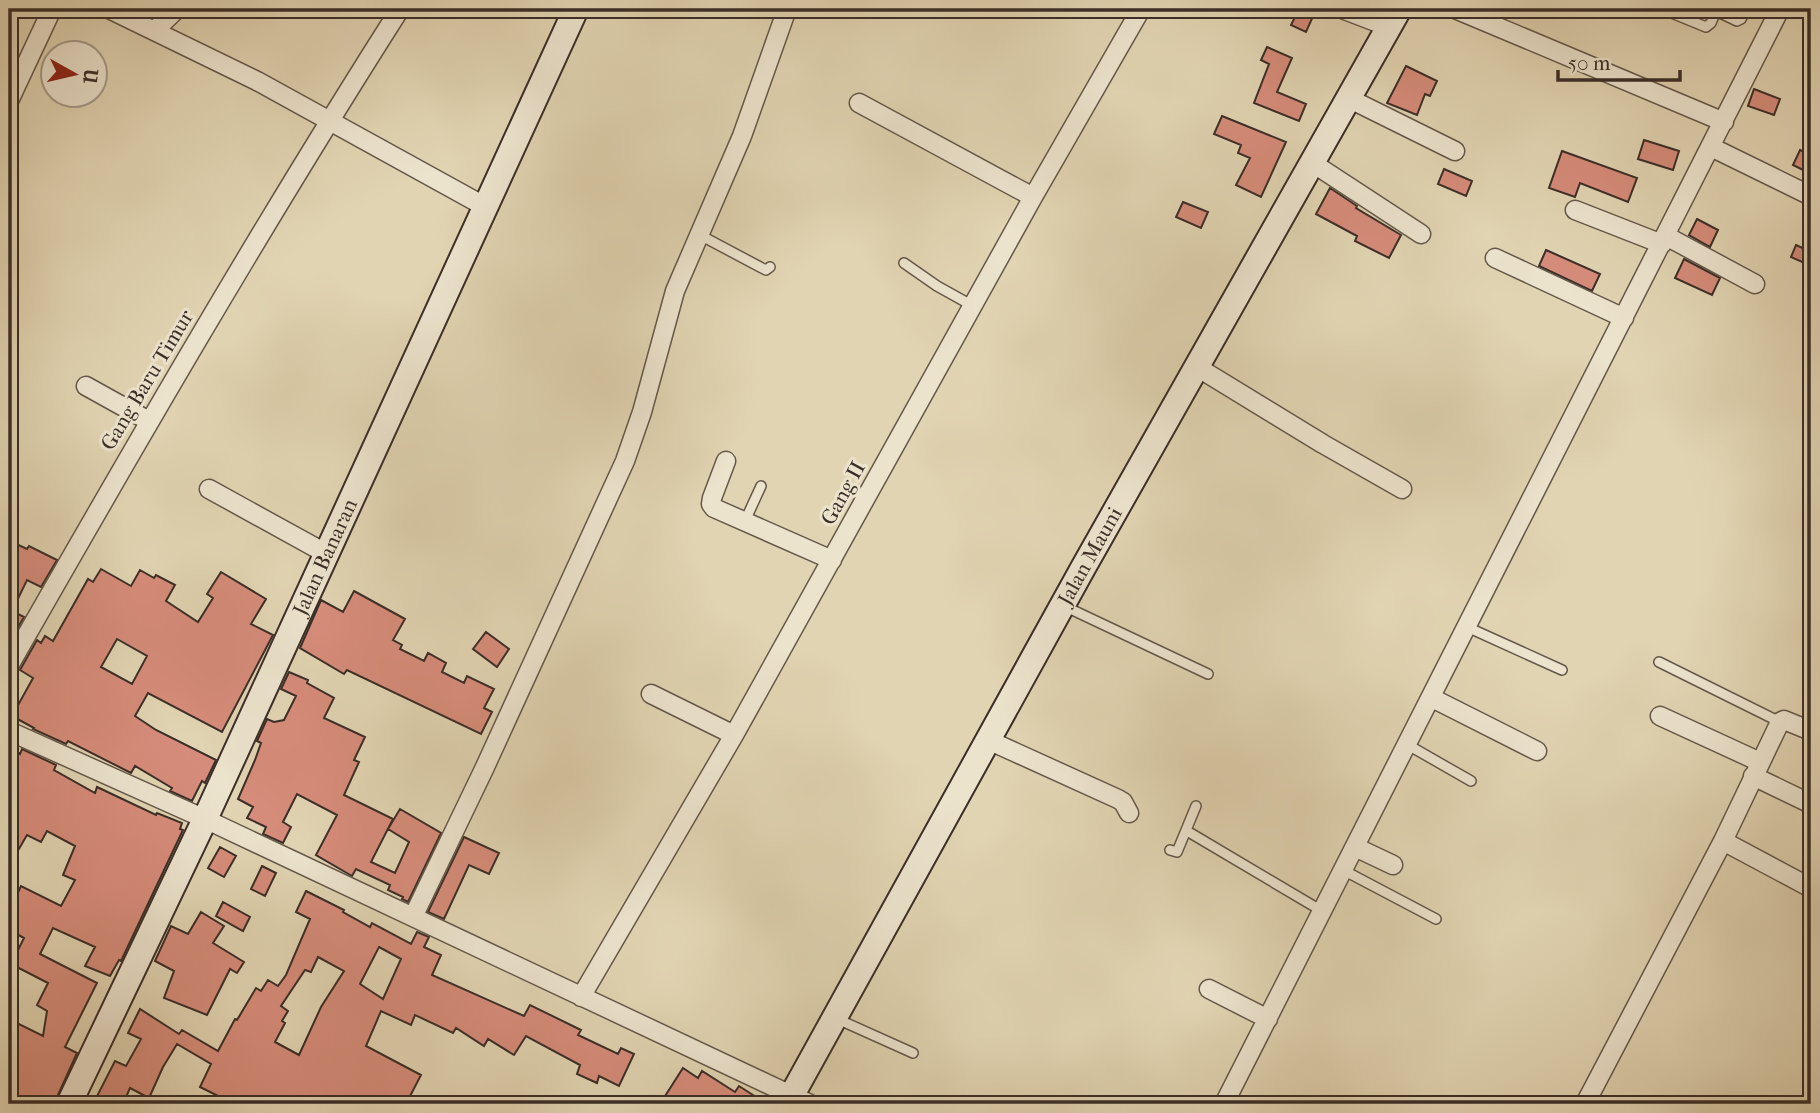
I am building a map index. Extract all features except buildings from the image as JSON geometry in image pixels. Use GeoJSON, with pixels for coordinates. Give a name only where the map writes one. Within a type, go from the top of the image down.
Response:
{"type":"FeatureCollection","features":[{"type":"Feature","properties":{"kind":"main road","name":"Jalan Banaran"},"geometry":{"type":"LineString","coordinates":[[69,1104],[205,819],[576,9]]}},
{"type":"Feature","properties":{"kind":"main road","name":"Jalan Mauni"},"geometry":{"type":"LineString","coordinates":[[796,1101],[834,1017],[1062,605],[1394,18]]}},
{"type":"Feature","properties":{"kind":"street"},"geometry":{"type":"LineString","coordinates":[[9,101],[52,9]]}},
{"type":"Feature","properties":{"kind":"street"},"geometry":{"type":"LineString","coordinates":[[109,9],[329,120],[484,206]]}},
{"type":"Feature","properties":{"kind":"street"},"geometry":{"type":"LineString","coordinates":[[155,30],[177,9]]}},
{"type":"Feature","properties":{"kind":"street","name":"Gang Baru Timur"},"geometry":{"type":"LineString","coordinates":[[9,666],[149,421],[329,120],[400,9]]}},
{"type":"Feature","properties":{"kind":"street"},"geometry":{"type":"LineString","coordinates":[[413,917],[625,461],[642,412],[675,291],[742,136],[787,9]]}},
{"type":"Feature","properties":{"kind":"street","name":"Gang II"},"geometry":{"type":"LineString","coordinates":[[581,997],[734,735],[1033,197],[1141,9]]}},
{"type":"Feature","properties":{"kind":"street"},"geometry":{"type":"LineString","coordinates":[[1342,9],[1394,18]]}},
{"type":"Feature","properties":{"kind":"street"},"geometry":{"type":"LineString","coordinates":[[1455,9],[1724,122]]}},
{"type":"Feature","properties":{"kind":"street"},"geometry":{"type":"LineString","coordinates":[[1223,1104],[1432,698],[1780,9]]}},
{"type":"Feature","properties":{"kind":"street"},"geometry":{"type":"LineString","coordinates":[[1348,98],[1455,151]]}},
{"type":"Feature","properties":{"kind":"street"},"geometry":{"type":"LineString","coordinates":[[859,103],[1033,197]]}},
{"type":"Feature","properties":{"kind":"street"},"geometry":{"type":"LineString","coordinates":[[1711,147],[1811,196]]}},
{"type":"Feature","properties":{"kind":"street"},"geometry":{"type":"LineString","coordinates":[[1311,162],[1421,234]]}},
{"type":"Feature","properties":{"kind":"street"},"geometry":{"type":"LineString","coordinates":[[1575,209],[1664,240],[1755,284]]}},
{"type":"Feature","properties":{"kind":"street"},"geometry":{"type":"LineString","coordinates":[[1495,258],[1624,318]]}},
{"type":"Feature","properties":{"kind":"street"},"geometry":{"type":"LineString","coordinates":[[1197,367],[1402,489]]}},
{"type":"Feature","properties":{"kind":"street"},"geometry":{"type":"LineString","coordinates":[[86,386],[149,421]]}},
{"type":"Feature","properties":{"kind":"street"},"geometry":{"type":"LineString","coordinates":[[726,461],[711,503],[714,508],[832,560]]}},
{"type":"Feature","properties":{"kind":"street"},"geometry":{"type":"LineString","coordinates":[[209,489],[327,554]]}},
{"type":"Feature","properties":{"kind":"street"},"geometry":{"type":"LineString","coordinates":[[651,694],[734,735]]}},
{"type":"Feature","properties":{"kind":"street"},"geometry":{"type":"LineString","coordinates":[[1432,698],[1537,751]]}},
{"type":"Feature","properties":{"kind":"street"},"geometry":{"type":"LineString","coordinates":[[1660,716],[1756,769],[1811,804]]}},
{"type":"Feature","properties":{"kind":"street"},"geometry":{"type":"LineString","coordinates":[[1585,1104],[1723,841],[1780,722],[1792,721],[1811,731]]}},
{"type":"Feature","properties":{"kind":"street"},"geometry":{"type":"LineString","coordinates":[[9,731],[205,819],[796,1101]]}},
{"type":"Feature","properties":{"kind":"street"},"geometry":{"type":"LineString","coordinates":[[988,740],[1118,799],[1129,813]]}},
{"type":"Feature","properties":{"kind":"street"},"geometry":{"type":"LineString","coordinates":[[1723,841],[1811,888]]}},
{"type":"Feature","properties":{"kind":"street"},"geometry":{"type":"LineString","coordinates":[[1355,847],[1393,865]]}},
{"type":"Feature","properties":{"kind":"street"},"geometry":{"type":"LineString","coordinates":[[1209,989],[1268,1019]]}},
{"type":"Feature","properties":{"kind":"lane"},"geometry":{"type":"LineString","coordinates":[[1662,9],[1706,27],[1717,10],[1737,21],[1746,9]]}},
{"type":"Feature","properties":{"kind":"lane"},"geometry":{"type":"LineString","coordinates":[[698,234],[766,270],[769,267]]}},
{"type":"Feature","properties":{"kind":"lane"},"geometry":{"type":"LineString","coordinates":[[904,264],[973,306]]}},
{"type":"Feature","properties":{"kind":"lane"},"geometry":{"type":"LineString","coordinates":[[745,521],[761,486]]}},
{"type":"Feature","properties":{"kind":"lane"},"geometry":{"type":"LineString","coordinates":[[1062,605],[1208,674]]}},
{"type":"Feature","properties":{"kind":"lane"},"geometry":{"type":"LineString","coordinates":[[1467,627],[1562,670]]}},
{"type":"Feature","properties":{"kind":"lane"},"geometry":{"type":"LineString","coordinates":[[1659,662],[1780,722]]}},
{"type":"Feature","properties":{"kind":"lane"},"geometry":{"type":"LineString","coordinates":[[1408,745],[1471,781]]}},
{"type":"Feature","properties":{"kind":"lane"},"geometry":{"type":"LineString","coordinates":[[1170,849],[1177,852],[1196,806]]}},
{"type":"Feature","properties":{"kind":"lane"},"geometry":{"type":"LineString","coordinates":[[1187,831],[1322,911]]}},
{"type":"Feature","properties":{"kind":"lane"},"geometry":{"type":"LineString","coordinates":[[1343,870],[1436,919]]}},
{"type":"Feature","properties":{"kind":"lane"},"geometry":{"type":"LineString","coordinates":[[834,1017],[913,1053]]}}]}
